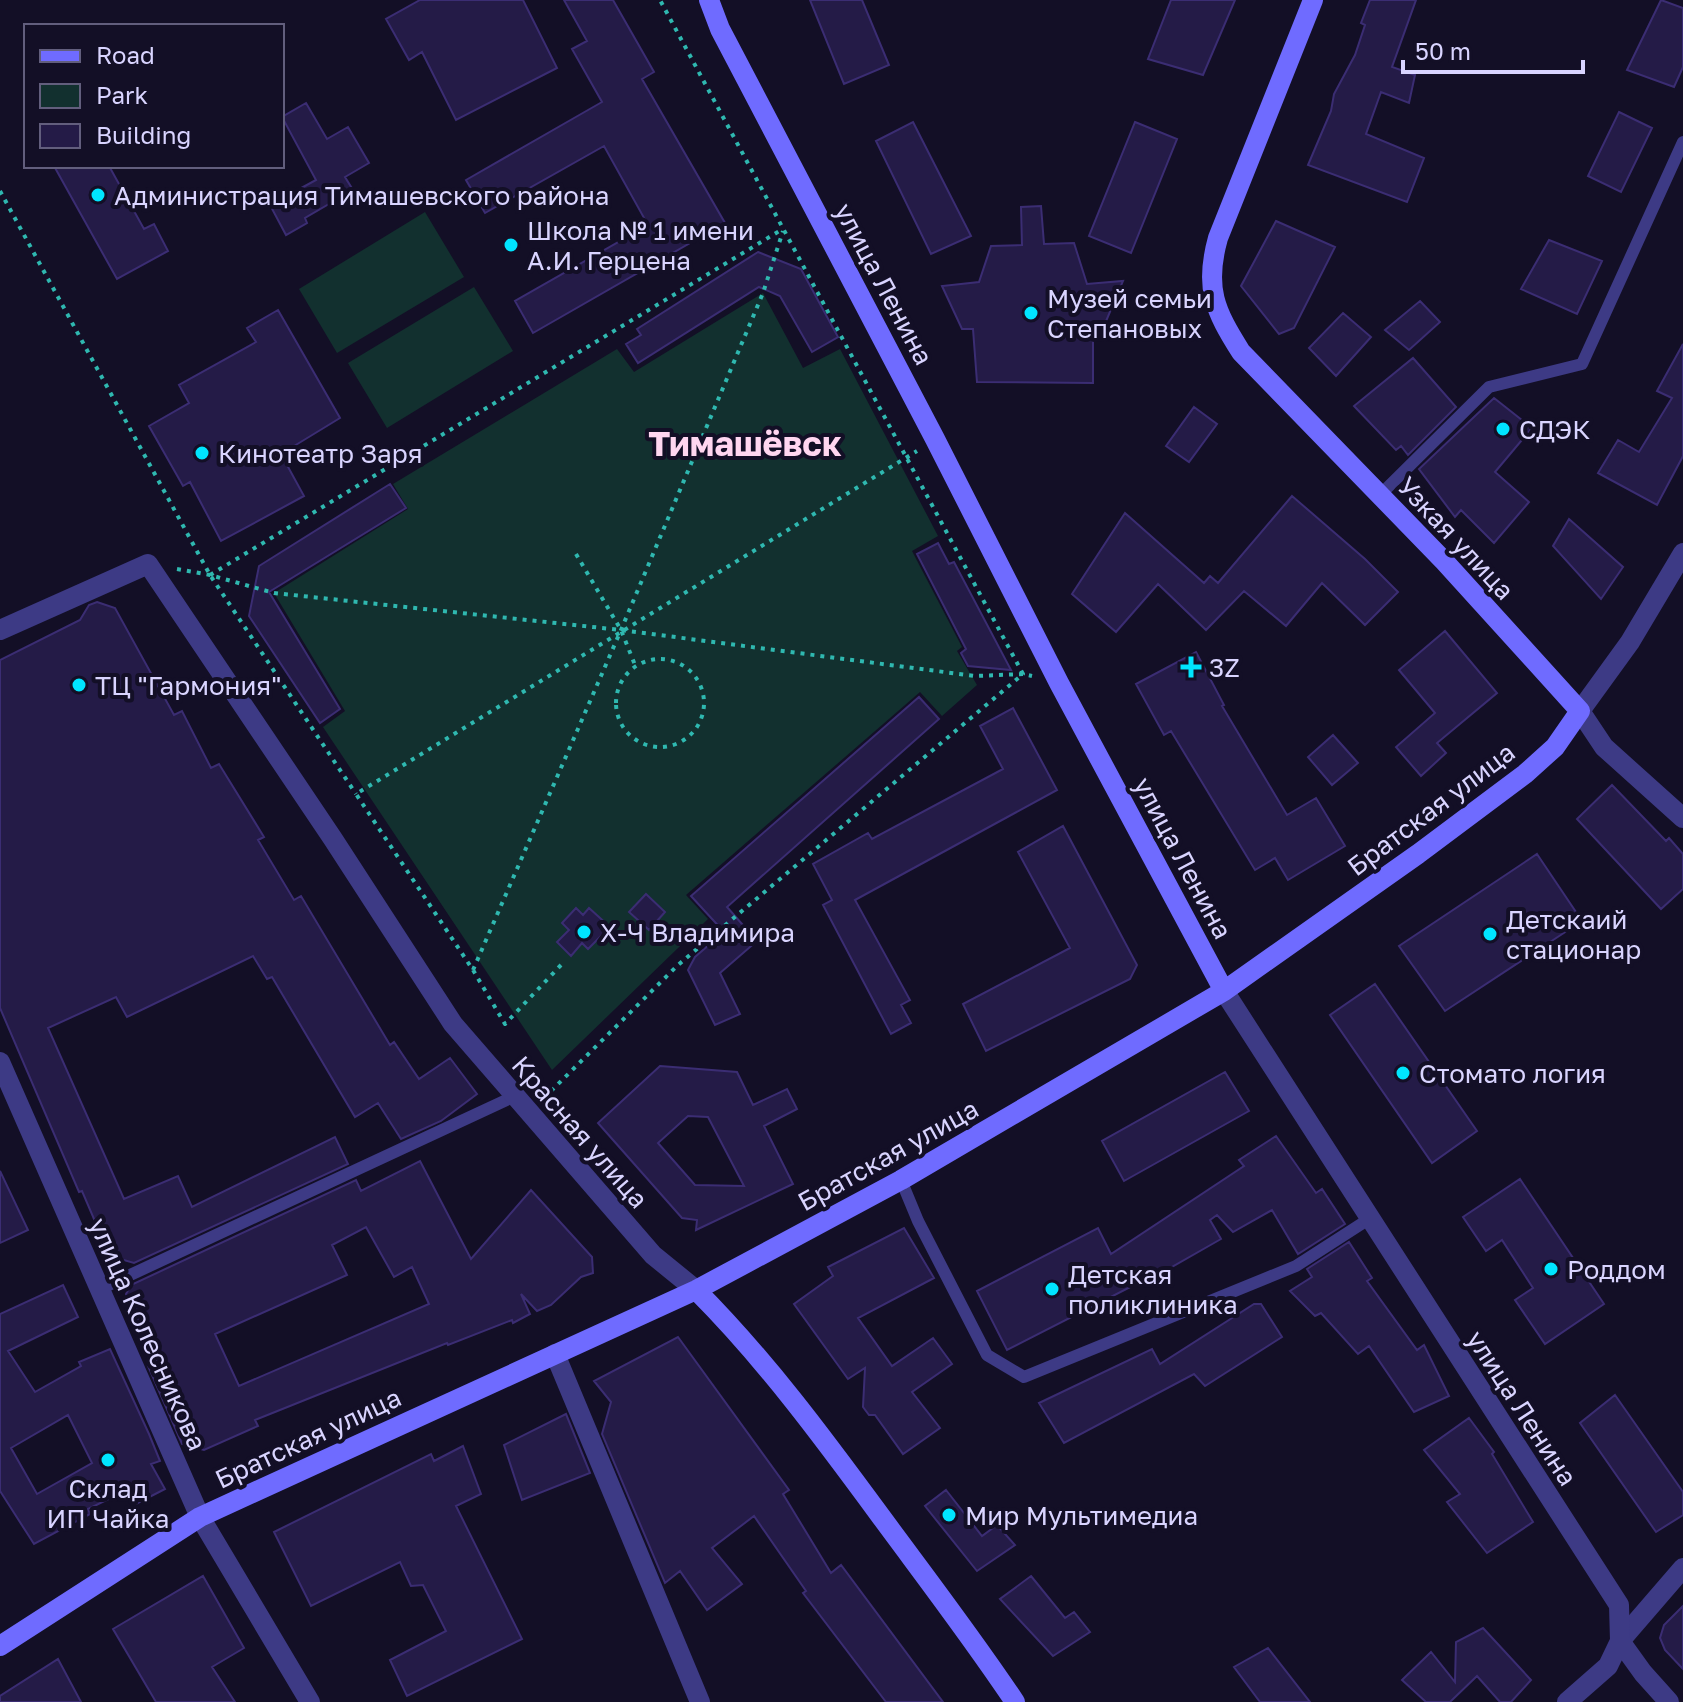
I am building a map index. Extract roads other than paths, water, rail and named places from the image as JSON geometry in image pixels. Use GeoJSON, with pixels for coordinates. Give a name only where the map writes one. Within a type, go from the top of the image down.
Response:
{"type":"FeatureCollection","features":[{"type":"Feature","properties":{"kind":"main road","name":"улица Ленина"},"geometry":{"type":"LineString","coordinates":[[709,0],[720,29],[928,425],[1059,683],[1224,991]]}},
{"type":"Feature","properties":{"kind":"main road","name":"Узкая улица"},"geometry":{"type":"LineString","coordinates":[[1313,0],[1218,238],[1211,264],[1211,282],[1222,323],[1241,352],[1380,495],[1580,711]]}},
{"type":"Feature","properties":{"kind":"main road","name":"Братская улица"},"geometry":{"type":"LineString","coordinates":[[0,1646],[200,1517],[696,1290],[901,1180],[1224,991],[1525,774],[1555,747],[1580,711]]}},
{"type":"Feature","properties":{"kind":"main road","name":"Красная улица"},"geometry":{"type":"LineString","coordinates":[[696,1290],[727,1322],[829,1447],[1015,1702]]}},
{"type":"Feature","properties":{"kind":"street","name":"Братская улица"},"geometry":{"type":"LineString","coordinates":[[1580,711],[1630,642],[1683,553]]}},
{"type":"Feature","properties":{"kind":"street","name":"Красная улица"},"geometry":{"type":"LineString","coordinates":[[0,630],[148,564],[453,1024],[653,1255],[696,1290]]}},
{"type":"Feature","properties":{"kind":"street","name":"Узкая улица"},"geometry":{"type":"LineString","coordinates":[[1580,711],[1604,747],[1683,818]]}},
{"type":"Feature","properties":{"kind":"street","name":"улица Ленина"},"geometry":{"type":"LineString","coordinates":[[1224,991],[1619,1605],[1620,1641]]}},
{"type":"Feature","properties":{"kind":"street","name":"улица Колесникова"},"geometry":{"type":"LineString","coordinates":[[0,1062],[200,1517],[310,1702]]}},
{"type":"Feature","properties":{"kind":"street"},"geometry":{"type":"LineString","coordinates":[[555,1354],[700,1702]]}},
{"type":"Feature","properties":{"kind":"street"},"geometry":{"type":"LineString","coordinates":[[1567,1702],[1608,1666],[1620,1641],[1683,1568]]}},
{"type":"Feature","properties":{"kind":"street"},"geometry":{"type":"LineString","coordinates":[[1620,1641],[1669,1702]]}},
{"type":"Feature","properties":{"kind":"lane"},"geometry":{"type":"LineString","coordinates":[[1380,495],[1489,387],[1582,364],[1683,142]]}},
{"type":"Feature","properties":{"kind":"lane"},"geometry":{"type":"LineString","coordinates":[[100,1289],[515,1096]]}},
{"type":"Feature","properties":{"kind":"lane"},"geometry":{"type":"LineString","coordinates":[[901,1180],[918,1221],[987,1355],[1024,1377],[1296,1266],[1369,1219]]}},
{"type":"Feature","properties":{"kind":"place","name":"Администрация Тимашевского района"},"geometry":{"type":"Point","coordinates":[98,195]}},
{"type":"Feature","properties":{"kind":"place","name":"Школа № 1 имени А.И. Герцена"},"geometry":{"type":"Point","coordinates":[511,245]}},
{"type":"Feature","properties":{"kind":"place","name":"Музей семьи Степановых"},"geometry":{"type":"Point","coordinates":[1031,313]}},
{"type":"Feature","properties":{"kind":"place","name":"СДЭК"},"geometry":{"type":"Point","coordinates":[1503,429]}},
{"type":"Feature","properties":{"kind":"place","name":"Кинотеатр Заря"},"geometry":{"type":"Point","coordinates":[202,453]}},
{"type":"Feature","properties":{"kind":"place","name":"3Z"},"geometry":{"type":"Point","coordinates":[1191,667]}},
{"type":"Feature","properties":{"kind":"place","name":"ТЦ \"Гармония\""},"geometry":{"type":"Point","coordinates":[79,685]}},
{"type":"Feature","properties":{"kind":"place","name":"Х-Ч Владимира"},"geometry":{"type":"Point","coordinates":[584,932]}},
{"type":"Feature","properties":{"kind":"place","name":"Детскаий стационар"},"geometry":{"type":"Point","coordinates":[1490,934]}},
{"type":"Feature","properties":{"kind":"place","name":"Стомато логия"},"geometry":{"type":"Point","coordinates":[1403,1073]}},
{"type":"Feature","properties":{"kind":"place","name":"Роддом"},"geometry":{"type":"Point","coordinates":[1551,1269]}},
{"type":"Feature","properties":{"kind":"place","name":"Детская поликлиника"},"geometry":{"type":"Point","coordinates":[1052,1289]}},
{"type":"Feature","properties":{"kind":"place","name":"Склад ИП Чайка"},"geometry":{"type":"Point","coordinates":[108,1460]}},
{"type":"Feature","properties":{"kind":"place","name":"Мир Мультимедиа"},"geometry":{"type":"Point","coordinates":[949,1515]}},
{"type":"Feature","properties":{"kind":"district","name":"Тимашёвск"},"geometry":{"type":"Point","coordinates":[745,443]}}]}
